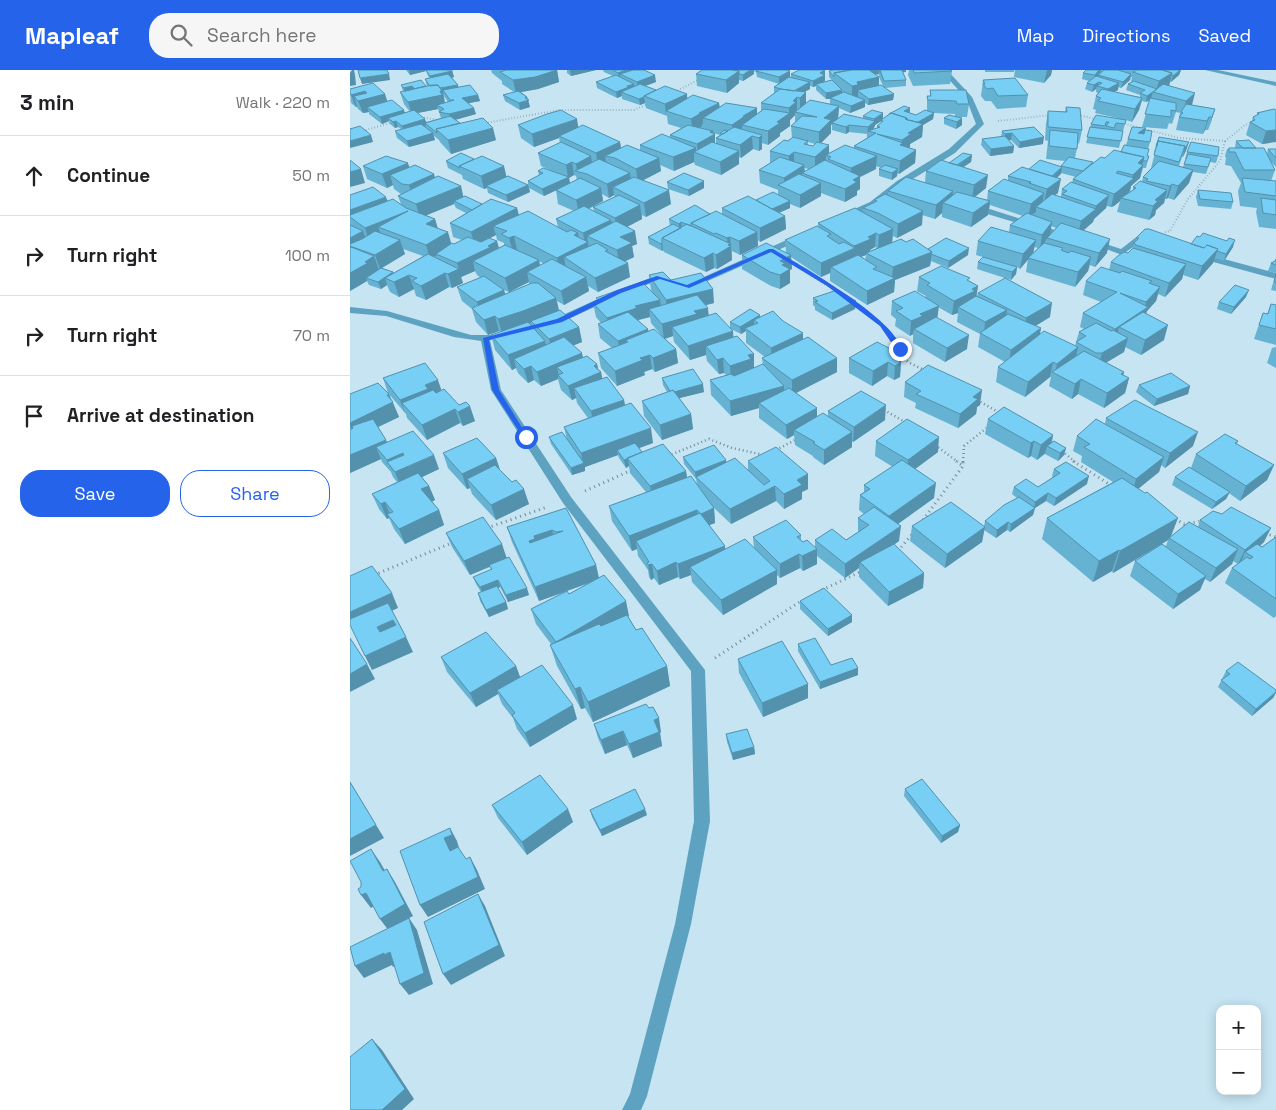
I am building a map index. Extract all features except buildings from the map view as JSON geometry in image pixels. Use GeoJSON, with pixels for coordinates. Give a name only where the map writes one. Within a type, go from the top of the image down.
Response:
{"type":"FeatureCollection","features":[{"type":"Feature","properties":{"kind":"street"},"geometry":{"type":"LineString","coordinates":[[839,220],[872,204],[905,184],[952,151],[980,124],[969,97],[943,70]]}},
{"type":"Feature","properties":{"kind":"street"},"geometry":{"type":"LineString","coordinates":[[1208,70],[1276,84]]}},
{"type":"Feature","properties":{"kind":"street"},"geometry":{"type":"LineString","coordinates":[[961,202],[1122,252],[1139,238],[1157,243]]}},
{"type":"Feature","properties":{"kind":"street"},"geometry":{"type":"LineString","coordinates":[[350,310],[390,314],[459,335],[485,339],[559,320],[619,292],[660,277],[687,287],[813,231]]}},
{"type":"Feature","properties":{"kind":"street"},"geometry":{"type":"LineString","coordinates":[[1193,253],[1276,276]]}},
{"type":"Feature","properties":{"kind":"street"},"geometry":{"type":"LineString","coordinates":[[485,339],[496,390],[567,500],[698,670],[702,821],[683,924],[638,1096],[631,1110]]}},
{"type":"Feature","properties":{"kind":"path"},"geometry":{"type":"LineString","coordinates":[[673,93],[705,77]]}},
{"type":"Feature","properties":{"kind":"path"},"geometry":{"type":"LineString","coordinates":[[483,124],[560,110],[634,110],[650,104]]}},
{"type":"Feature","properties":{"kind":"path"},"geometry":{"type":"LineString","coordinates":[[980,124],[1040,115],[1059,115]]}},
{"type":"Feature","properties":{"kind":"path"},"geometry":{"type":"LineString","coordinates":[[1069,115],[1103,120]]}},
{"type":"Feature","properties":{"kind":"path"},"geometry":{"type":"LineString","coordinates":[[417,116],[442,121]]}},
{"type":"Feature","properties":{"kind":"path"},"geometry":{"type":"LineString","coordinates":[[357,132],[397,120]]}},
{"type":"Feature","properties":{"kind":"path"},"geometry":{"type":"LineString","coordinates":[[1139,238],[1170,231],[1188,199],[1220,161],[1225,141],[1245,125],[1260,120]]}},
{"type":"Feature","properties":{"kind":"path"},"geometry":{"type":"LineString","coordinates":[[1120,123],[1179,138],[1225,141]]}},
{"type":"Feature","properties":{"kind":"path"},"geometry":{"type":"LineString","coordinates":[[771,250],[844,296]]}},
{"type":"Feature","properties":{"kind":"path"},"geometry":{"type":"LineString","coordinates":[[852,302],[882,325],[908,362],[934,376]]}},
{"type":"Feature","properties":{"kind":"path"},"geometry":{"type":"LineString","coordinates":[[920,524],[963,466],[964,446],[1003,415],[969,395]]}},
{"type":"Feature","properties":{"kind":"path"},"geometry":{"type":"LineString","coordinates":[[880,407],[910,426]]}},
{"type":"Feature","properties":{"kind":"path"},"geometry":{"type":"LineString","coordinates":[[664,457],[709,439],[732,448],[765,455],[798,438]]}},
{"type":"Feature","properties":{"kind":"path"},"geometry":{"type":"LineString","coordinates":[[933,443],[963,466]]}},
{"type":"Feature","properties":{"kind":"path"},"geometry":{"type":"LineString","coordinates":[[1058,448],[1070,459],[1116,489]]}},
{"type":"Feature","properties":{"kind":"path"},"geometry":{"type":"LineString","coordinates":[[485,529],[567,500],[636,468]]}},
{"type":"Feature","properties":{"kind":"path"},"geometry":{"type":"LineString","coordinates":[[1166,515],[1184,524],[1211,520]]}},
{"type":"Feature","properties":{"kind":"path"},"geometry":{"type":"LineString","coordinates":[[1260,530],[1276,537]]}},
{"type":"Feature","properties":{"kind":"path"},"geometry":{"type":"LineString","coordinates":[[889,556],[897,551],[914,531]]}},
{"type":"Feature","properties":{"kind":"path"},"geometry":{"type":"LineString","coordinates":[[365,578],[459,540]]}},
{"type":"Feature","properties":{"kind":"path"},"geometry":{"type":"LineString","coordinates":[[821,591],[864,570]]}},
{"type":"Feature","properties":{"kind":"path"},"geometry":{"type":"LineString","coordinates":[[698,670],[804,599]]}},
{"type":"Feature","properties":{"kind":"route"},"geometry":{"type":"LineString","coordinates":[[526,437],[496,390],[485,339],[559,320],[619,292],[660,277],[687,287],[771,250],[829,285],[882,325],[900,349]]}}]}
